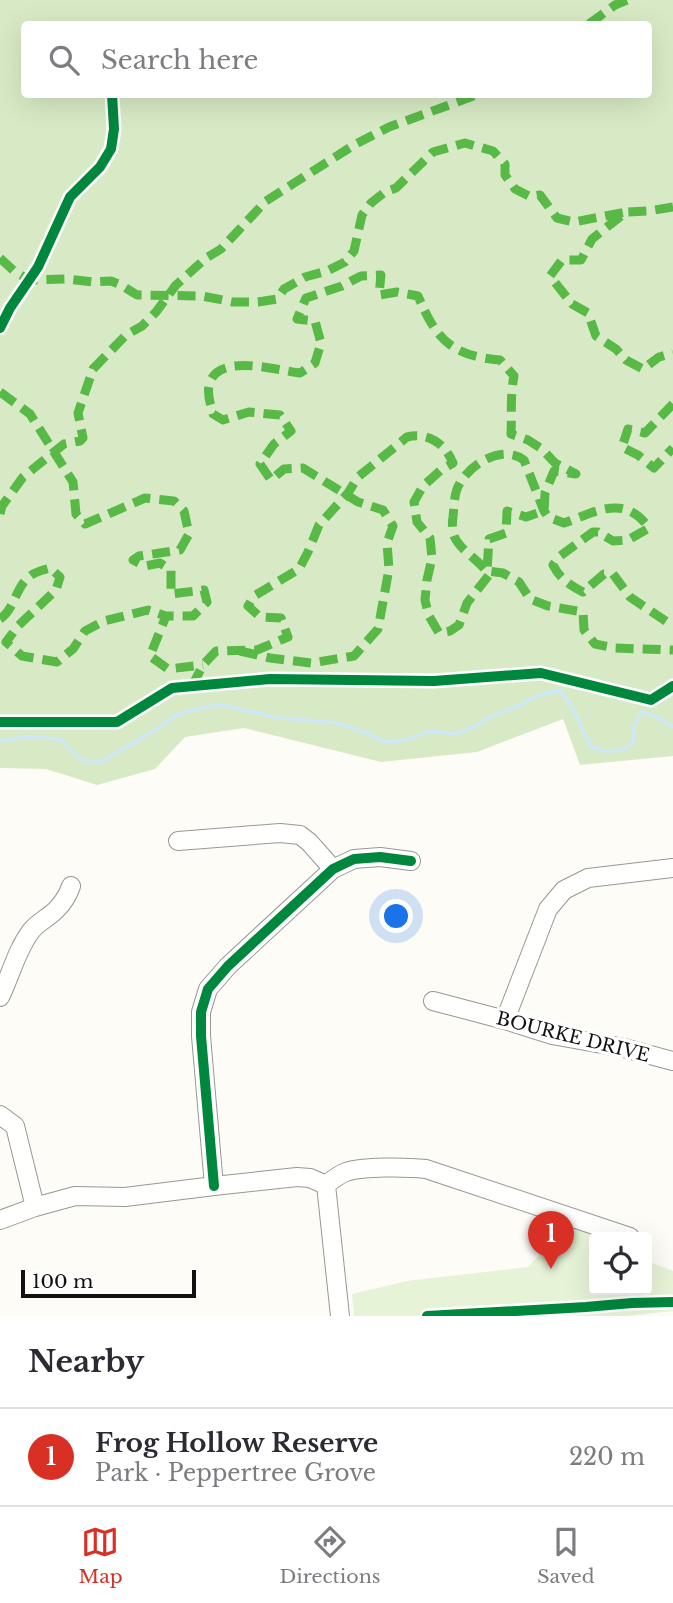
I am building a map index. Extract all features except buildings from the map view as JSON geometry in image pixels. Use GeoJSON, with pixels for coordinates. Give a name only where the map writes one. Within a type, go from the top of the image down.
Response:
{"type":"FeatureCollection","features":[{"type":"Feature","properties":{"kind":"street"},"geometry":{"type":"LineString","coordinates":[[178,841],[280,833],[300,835],[333,869]]}},
{"type":"Feature","properties":{"kind":"street"},"geometry":{"type":"LineString","coordinates":[[214,1185],[201,1037],[201,1012],[208,989],[228,966],[333,869],[354,859],[380,857],[411,861]]}},
{"type":"Feature","properties":{"kind":"street"},"geometry":{"type":"LineString","coordinates":[[505,1020],[548,908],[564,890],[588,878],[673,868]]}},
{"type":"Feature","properties":{"kind":"street"},"geometry":{"type":"LineString","coordinates":[[0,997],[30,933],[57,910],[71,886]]}},
{"type":"Feature","properties":{"kind":"street","name":"BOURKE DRIVE"},"geometry":{"type":"LineString","coordinates":[[433,1001],[552,1035],[624,1048],[673,1061]]}},
{"type":"Feature","properties":{"kind":"street"},"geometry":{"type":"LineString","coordinates":[[0,1115],[15,1126],[35,1207]]}},
{"type":"Feature","properties":{"kind":"street"},"geometry":{"type":"LineString","coordinates":[[326,1185],[335,1177],[352,1171],[403,1167],[426,1169],[631,1232]]}},
{"type":"Feature","properties":{"kind":"street"},"geometry":{"type":"LineString","coordinates":[[0,1220],[75,1196],[125,1197],[297,1177],[310,1178],[326,1185]]}},
{"type":"Feature","properties":{"kind":"street"},"geometry":{"type":"LineString","coordinates":[[326,1185],[340,1316]]}},
{"type":"Feature","properties":{"kind":"green space"},"geometry":{"type":"Polygon","coordinates":[[[0,0],[673,0],[673,756],[580,765],[563,719],[477,752],[381,762],[244,728],[185,737],[155,769],[97,785],[46,769],[0,768],[0,0]]]}},
{"type":"Feature","properties":{"kind":"green space"},"geometry":{"type":"Polygon","coordinates":[[[568,1224],[590,1232],[589,1295],[652,1295],[652,1263],[673,1271],[673,1311],[627,1316],[354,1316],[352,1294],[407,1281],[528,1267],[568,1224]]]}},
{"type":"Feature","properties":{"kind":"waterway"},"geometry":{"type":"LineString","coordinates":[[0,741],[26,737],[60,739],[88,763],[103,761],[180,713],[223,705],[280,718],[338,723],[385,742],[407,740],[429,731],[456,734],[537,696],[560,690],[591,747],[607,751],[623,750],[633,742],[634,726],[642,712],[673,726]]}},
{"type":"Feature","properties":{"kind":"marked path"},"geometry":{"type":"LineString","coordinates":[[593,21],[627,0]]}},
{"type":"Feature","properties":{"kind":"marked path"},"geometry":{"type":"LineString","coordinates":[[0,514],[2,506],[23,477],[64,444],[83,438],[78,413],[93,369],[126,335],[142,326],[176,285],[206,258],[221,249],[266,201],[354,145],[389,127],[468,98]]}},
{"type":"Feature","properties":{"kind":"marked path"},"geometry":{"type":"LineString","coordinates":[[0,258],[29,280],[111,281],[137,295],[202,296],[233,302],[277,299],[284,289],[305,277],[327,271],[345,262],[354,251],[362,215],[371,203],[385,192],[396,188],[433,152],[465,143],[493,151],[505,164],[505,175],[515,189],[531,197],[540,195],[557,218],[574,222],[626,212]]}},
{"type":"Feature","properties":{"kind":"marked path"},"geometry":{"type":"LineString","coordinates":[[673,207],[626,212],[592,239],[581,260],[562,260],[550,276],[572,304],[588,313],[596,336],[616,349],[626,360],[643,369],[659,357],[673,353]]}},
{"type":"Feature","properties":{"kind":"marked path"},"geometry":{"type":"LineString","coordinates":[[240,651],[311,663],[354,656],[378,629],[389,569],[387,543],[393,526],[383,510],[358,502],[303,468],[284,469],[271,480],[260,464],[274,444],[291,431],[280,415],[249,412],[223,420],[213,414],[209,386],[214,376],[222,369],[234,366],[300,373],[315,363],[321,343],[315,321],[297,319],[306,298],[342,286],[361,276],[381,275],[379,295],[397,292],[418,296],[432,324],[447,343],[469,354],[500,360],[514,376],[511,434],[528,440],[542,449],[555,463],[576,474],[554,471],[545,493],[544,511],[526,517],[507,511],[506,533],[489,539],[487,571],[503,573],[519,582],[530,599],[548,606],[583,612],[584,630],[595,644],[615,648],[673,650]]}},
{"type":"Feature","properties":{"kind":"marked path"},"geometry":{"type":"LineString","coordinates":[[0,392],[30,414],[73,482],[76,514],[85,524],[145,498],[174,501],[184,511],[189,534],[180,550],[139,556],[133,560],[145,566],[160,563],[171,570],[171,594],[204,590],[207,602],[193,616],[166,616]]}},
{"type":"Feature","properties":{"kind":"marked path"},"geometry":{"type":"LineString","coordinates":[[673,404],[645,433],[628,429],[622,447],[654,468],[673,448]]}},
{"type":"Feature","properties":{"kind":"marked path"},"geometry":{"type":"LineString","coordinates":[[192,686],[203,665],[216,651],[257,650],[288,637],[281,618],[260,617],[248,606],[254,596],[299,569],[319,525],[348,493],[358,477],[407,437],[415,436],[429,438],[441,445],[453,463],[423,486],[414,502],[417,522],[430,538],[432,558],[425,600],[429,616],[439,633],[450,631],[459,625],[467,603],[489,575],[454,536],[452,522],[457,489],[476,465],[505,454],[524,460],[548,517],[564,523],[609,508],[620,508],[639,517],[649,528],[628,540],[613,541],[593,532],[560,556],[553,565],[566,581],[583,592],[604,574],[613,574],[630,597],[673,626]]}},
{"type":"Feature","properties":{"kind":"marked path"},"geometry":{"type":"LineString","coordinates":[[0,619],[9,610],[24,582],[33,574],[50,568],[60,577],[56,590],[18,626],[6,642],[22,656],[57,662],[73,649],[85,631],[104,621],[148,610],[166,616],[150,656],[168,669],[203,665]]}},
{"type":"Feature","properties":{"kind":"cycle path"},"geometry":{"type":"LineString","coordinates":[[0,328],[38,267],[70,197],[100,167],[111,149],[114,129],[112,98]]}},
{"type":"Feature","properties":{"kind":"cycle path"},"geometry":{"type":"LineString","coordinates":[[0,722],[117,722],[172,688],[270,679],[434,681],[541,673],[651,700],[673,686]]}},
{"type":"Feature","properties":{"kind":"cycle path"},"geometry":{"type":"LineString","coordinates":[[214,1186],[201,1036],[201,1012],[208,989],[228,966],[333,869],[354,859],[380,857],[411,861]]}},
{"type":"Feature","properties":{"kind":"cycle path"},"geometry":{"type":"LineString","coordinates":[[427,1316],[673,1302]]}},
{"type":"Feature","properties":{"kind":"place","name":"Frog Hollow Reserve"},"geometry":{"type":"Point","coordinates":[551,1269]}}]}
